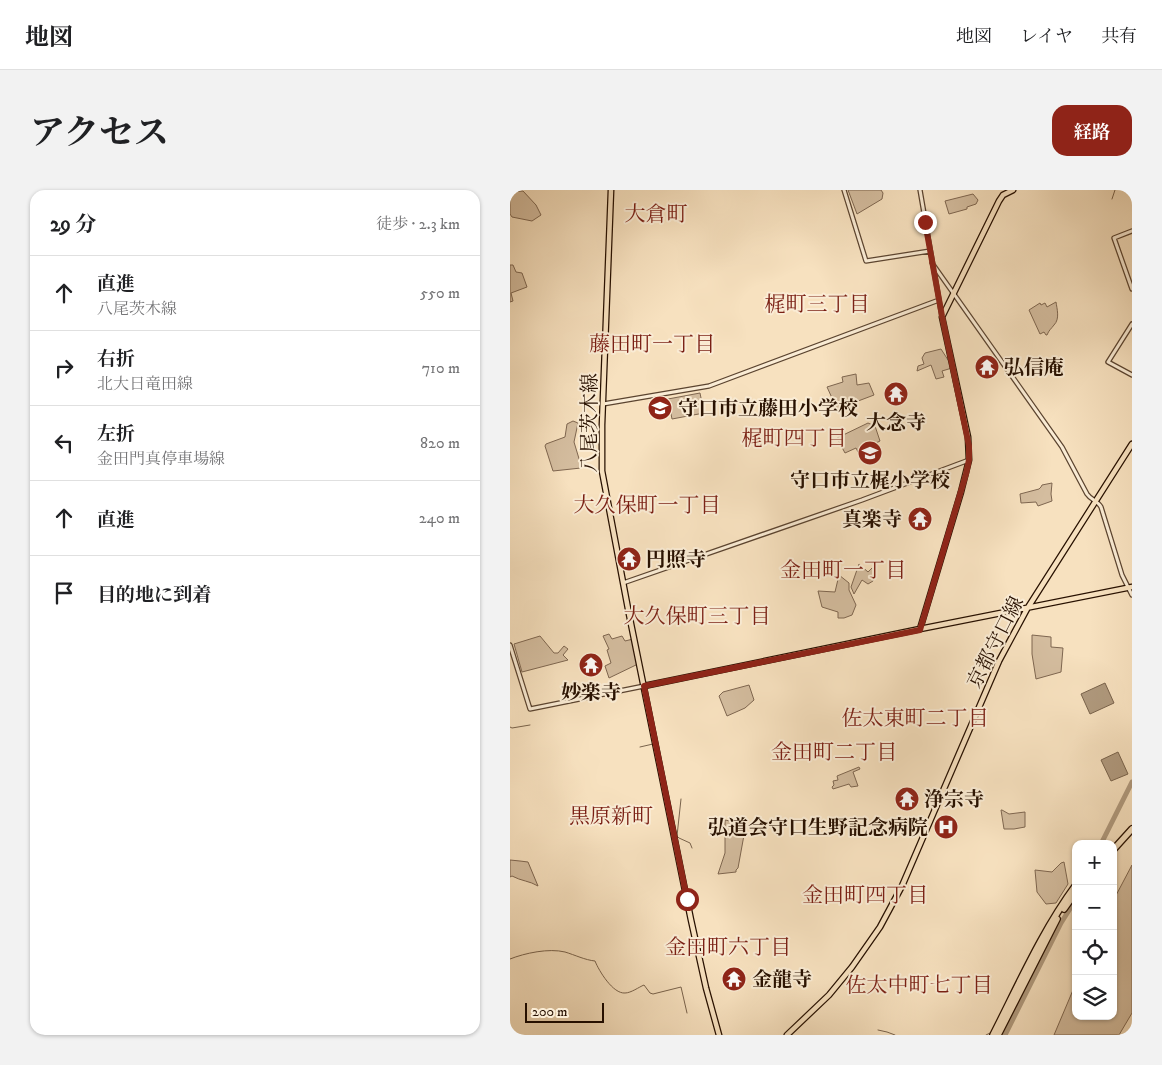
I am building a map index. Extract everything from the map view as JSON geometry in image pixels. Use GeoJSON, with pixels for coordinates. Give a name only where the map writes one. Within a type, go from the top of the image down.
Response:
{"type":"FeatureCollection","features":[{"type":"Feature","properties":{"kind":"highway"},"geometry":{"type":"LineString","coordinates":[[1117,840],[1132,824]]}},
{"type":"Feature","properties":{"kind":"highway"},"geometry":{"type":"LineString","coordinates":[[1117,846],[1132,829]]}},
{"type":"Feature","properties":{"kind":"highway"},"geometry":{"type":"LineString","coordinates":[[993,1035],[1047,929],[1072,891]]}},
{"type":"Feature","properties":{"kind":"highway"},"geometry":{"type":"LineString","coordinates":[[998,1035],[1056,922],[1072,898]]}},
{"type":"Feature","properties":{"kind":"main road","name":"八尾茨木線"},"geometry":{"type":"LineString","coordinates":[[611,190],[601,465],[692,924],[706,988],[719,1035]]}},
{"type":"Feature","properties":{"kind":"main road"},"geometry":{"type":"LineString","coordinates":[[920,630],[969,460],[968,437],[942,316],[999,201],[1013,190]]}},
{"type":"Feature","properties":{"kind":"main road","name":"京都守口線"},"geometry":{"type":"LineString","coordinates":[[787,1035],[828,995],[852,967],[873,938],[890,909],[902,886],[999,662],[1027,608],[1132,444]]}},
{"type":"Feature","properties":{"kind":"main road"},"geometry":{"type":"LineString","coordinates":[[644,686],[1130,588]]}},
{"type":"Feature","properties":{"kind":"street"},"geometry":{"type":"LineString","coordinates":[[844,190],[866,261],[930,251]]}},
{"type":"Feature","properties":{"kind":"street"},"geometry":{"type":"LineString","coordinates":[[920,190],[942,316]]}},
{"type":"Feature","properties":{"kind":"street"},"geometry":{"type":"LineString","coordinates":[[1132,231],[1114,238],[1132,289]]}},
{"type":"Feature","properties":{"kind":"street"},"geometry":{"type":"LineString","coordinates":[[932,263],[1062,447],[1087,494],[1100,504],[1122,575],[1132,595]]}},
{"type":"Feature","properties":{"kind":"street"},"geometry":{"type":"LineString","coordinates":[[603,404],[709,386],[939,300]]}},
{"type":"Feature","properties":{"kind":"street"},"geometry":{"type":"LineString","coordinates":[[1132,324],[1108,362],[1132,375]]}},
{"type":"Feature","properties":{"kind":"street"},"geometry":{"type":"LineString","coordinates":[[623,583],[862,500],[969,460]]}},
{"type":"Feature","properties":{"kind":"street"},"geometry":{"type":"LineString","coordinates":[[510,645],[531,709],[644,686]]}},
{"type":"Feature","properties":{"kind":"shaded area"},"geometry":{"type":"Polygon","coordinates":[[[848,190],[881,190],[883,193],[882,199],[857,214],[848,190]]]}},
{"type":"Feature","properties":{"kind":"shaded area"},"geometry":{"type":"Polygon","coordinates":[[[523,191],[536,205],[541,215],[532,221],[512,217],[510,214],[510,192],[523,191]]]}},
{"type":"Feature","properties":{"kind":"shaded area"},"geometry":{"type":"Polygon","coordinates":[[[973,194],[978,200],[976,204],[967,207],[967,209],[949,214],[945,201],[973,194]]]}},
{"type":"Feature","properties":{"kind":"shaded area"},"geometry":{"type":"Polygon","coordinates":[[[510,265],[513,265],[516,272],[522,273],[527,287],[511,293],[513,301],[510,302],[510,265]]]}},
{"type":"Feature","properties":{"kind":"shaded area"},"geometry":{"type":"Polygon","coordinates":[[[1056,302],[1058,314],[1056,323],[1047,335],[1044,332],[1040,334],[1029,310],[1040,303],[1041,305],[1045,303],[1047,307],[1056,302]]]}},
{"type":"Feature","properties":{"kind":"shaded area"},"geometry":{"type":"Polygon","coordinates":[[[941,349],[952,368],[942,371],[944,377],[936,379],[931,365],[917,371],[918,366],[924,364],[922,358],[925,353],[941,349]]]}},
{"type":"Feature","properties":{"kind":"shaded area"},"geometry":{"type":"Polygon","coordinates":[[[856,374],[857,385],[869,383],[874,395],[837,409],[827,387],[843,382],[842,377],[856,374]]]}},
{"type":"Feature","properties":{"kind":"shaded area"},"geometry":{"type":"Polygon","coordinates":[[[700,393],[704,413],[672,419],[668,399],[700,393]]]}},
{"type":"Feature","properties":{"kind":"shaded area"},"geometry":{"type":"Polygon","coordinates":[[[573,421],[578,423],[574,442],[581,468],[553,471],[545,446],[565,437],[567,424],[573,421]]]}},
{"type":"Feature","properties":{"kind":"shaded area"},"geometry":{"type":"Polygon","coordinates":[[[868,423],[875,426],[880,441],[858,452],[856,448],[845,453],[837,438],[868,423]]]}},
{"type":"Feature","properties":{"kind":"shaded area"},"geometry":{"type":"Polygon","coordinates":[[[1052,483],[1052,501],[1038,506],[1036,502],[1021,503],[1020,494],[1052,483]]]}},
{"type":"Feature","properties":{"kind":"shaded area"},"geometry":{"type":"Polygon","coordinates":[[[859,564],[868,572],[875,567],[875,577],[868,584],[862,580],[854,594],[851,587],[859,564]]]}},
{"type":"Feature","properties":{"kind":"shaded area"},"geometry":{"type":"Polygon","coordinates":[[[839,575],[849,583],[849,590],[856,605],[852,615],[844,618],[838,618],[838,612],[822,607],[818,591],[835,592],[839,575]]]}},
{"type":"Feature","properties":{"kind":"shaded area"},"geometry":{"type":"Polygon","coordinates":[[[609,634],[612,639],[622,636],[625,641],[633,639],[638,664],[609,678],[605,666],[611,663],[607,650],[609,649],[603,636],[609,634]]]}},
{"type":"Feature","properties":{"kind":"shaded area"},"geometry":{"type":"Polygon","coordinates":[[[1032,635],[1051,637],[1051,647],[1063,648],[1061,672],[1036,679],[1032,654],[1032,635]]]}},
{"type":"Feature","properties":{"kind":"shaded area"},"geometry":{"type":"Polygon","coordinates":[[[540,636],[554,653],[558,653],[564,646],[568,649],[563,655],[568,660],[522,672],[514,644],[540,636]]]}},
{"type":"Feature","properties":{"kind":"shaded area"},"geometry":{"type":"Polygon","coordinates":[[[1105,683],[1114,703],[1090,714],[1081,694],[1105,683]]]}},
{"type":"Feature","properties":{"kind":"shaded area"},"geometry":{"type":"Polygon","coordinates":[[[749,685],[754,700],[745,708],[727,716],[719,696],[723,692],[749,685]]]}},
{"type":"Feature","properties":{"kind":"shaded area"},"geometry":{"type":"Polygon","coordinates":[[[1118,752],[1128,774],[1111,781],[1101,760],[1118,752]]]}},
{"type":"Feature","properties":{"kind":"shaded area"},"geometry":{"type":"Polygon","coordinates":[[[859,767],[860,769],[853,772],[858,786],[851,787],[849,784],[833,789],[833,781],[838,780],[837,776],[859,767]]]}},
{"type":"Feature","properties":{"kind":"shaded area"},"geometry":{"type":"Polygon","coordinates":[[[1001,810],[1009,814],[1025,812],[1025,827],[1004,829],[1001,810]]]}},
{"type":"Feature","properties":{"kind":"shaded area"},"geometry":{"type":"Polygon","coordinates":[[[725,820],[746,824],[736,872],[718,874],[725,853],[725,820]]]}},
{"type":"Feature","properties":{"kind":"shaded area"},"geometry":{"type":"Polygon","coordinates":[[[510,860],[528,862],[538,886],[512,876],[510,877],[510,860]]]}},
{"type":"Feature","properties":{"kind":"shaded area"},"geometry":{"type":"Polygon","coordinates":[[[1064,862],[1068,884],[1056,903],[1046,904],[1037,892],[1035,870],[1052,872],[1064,862]]]}},
{"type":"Feature","properties":{"kind":"shaded area"},"geometry":{"type":"Polygon","coordinates":[[[1132,865],[1132,1013],[1119,1035],[1054,1035],[1072,992],[1072,1020],[1117,1020],[1117,893],[1132,865]]]}},
{"type":"Feature","properties":{"kind":"waterway"},"geometry":{"type":"LineString","coordinates":[[1112,199],[1115,190]]}},
{"type":"Feature","properties":{"kind":"waterway"},"geometry":{"type":"LineString","coordinates":[[510,727],[530,725]]}},
{"type":"Feature","properties":{"kind":"waterway"},"geometry":{"type":"LineString","coordinates":[[640,747],[653,744]]}},
{"type":"Feature","properties":{"kind":"waterway"},"geometry":{"type":"LineString","coordinates":[[1103,840],[1132,782]]}},
{"type":"Feature","properties":{"kind":"waterway"},"geometry":{"type":"LineString","coordinates":[[681,799],[677,836],[690,843],[692,848]]}},
{"type":"Feature","properties":{"kind":"waterway"},"geometry":{"type":"LineString","coordinates":[[1005,1035],[1061,923],[1072,905]]}},
{"type":"Feature","properties":{"kind":"waterway"},"geometry":{"type":"LineString","coordinates":[[510,959],[537,952],[559,951],[595,961],[611,986],[620,992],[630,992],[644,985],[653,994],[681,987],[687,1013]]}},
{"type":"Feature","properties":{"kind":"waterway"},"geometry":{"type":"LineString","coordinates":[[878,1030],[895,1035]]}},
{"type":"Feature","properties":{"kind":"waterway"},"geometry":{"type":"LineString","coordinates":[[986,1035],[990,1033]]}},
{"type":"Feature","properties":{"kind":"place","name":"弘信庵"},"geometry":{"type":"Point","coordinates":[987,367]}},
{"type":"Feature","properties":{"kind":"place","name":"大念寺"},"geometry":{"type":"Point","coordinates":[896,394]}},
{"type":"Feature","properties":{"kind":"place","name":"守口市立藤田小学校"},"geometry":{"type":"Point","coordinates":[660,408]}},
{"type":"Feature","properties":{"kind":"place","name":"守口市立梶小学校"},"geometry":{"type":"Point","coordinates":[870,453]}},
{"type":"Feature","properties":{"kind":"place","name":"真楽寺"},"geometry":{"type":"Point","coordinates":[920,519]}},
{"type":"Feature","properties":{"kind":"place","name":"円照寺"},"geometry":{"type":"Point","coordinates":[629,559]}},
{"type":"Feature","properties":{"kind":"place","name":"妙楽寺"},"geometry":{"type":"Point","coordinates":[591,665]}},
{"type":"Feature","properties":{"kind":"place","name":"浄宗寺"},"geometry":{"type":"Point","coordinates":[907,799]}},
{"type":"Feature","properties":{"kind":"place","name":"弘道会守口生野記念病院"},"geometry":{"type":"Point","coordinates":[946,827]}},
{"type":"Feature","properties":{"kind":"place","name":"金龍寺"},"geometry":{"type":"Point","coordinates":[734,979]}},
{"type":"Feature","properties":{"kind":"district","name":"大倉町"},"geometry":{"type":"Point","coordinates":[656,214]}},
{"type":"Feature","properties":{"kind":"district","name":"梶町三丁目"},"geometry":{"type":"Point","coordinates":[817,304]}},
{"type":"Feature","properties":{"kind":"district","name":"藤田町一丁目"},"geometry":{"type":"Point","coordinates":[652,344]}},
{"type":"Feature","properties":{"kind":"district","name":"梶町四丁目"},"geometry":{"type":"Point","coordinates":[794,438]}},
{"type":"Feature","properties":{"kind":"district","name":"大久保町一丁目"},"geometry":{"type":"Point","coordinates":[647,505]}},
{"type":"Feature","properties":{"kind":"district","name":"金田町一丁目"},"geometry":{"type":"Point","coordinates":[843,570]}},
{"type":"Feature","properties":{"kind":"district","name":"大久保町三丁目"},"geometry":{"type":"Point","coordinates":[697,616]}},
{"type":"Feature","properties":{"kind":"district","name":"佐太東町二丁目"},"geometry":{"type":"Point","coordinates":[915,718]}},
{"type":"Feature","properties":{"kind":"district","name":"金田町二丁目"},"geometry":{"type":"Point","coordinates":[834,752]}},
{"type":"Feature","properties":{"kind":"district","name":"黒原新町"},"geometry":{"type":"Point","coordinates":[611,816]}},
{"type":"Feature","properties":{"kind":"district","name":"金田町四丁目"},"geometry":{"type":"Point","coordinates":[865,895]}},
{"type":"Feature","properties":{"kind":"district","name":"金田町六丁目"},"geometry":{"type":"Point","coordinates":[728,947]}},
{"type":"Feature","properties":{"kind":"district","name":"佐太中町七丁目"},"geometry":{"type":"Point","coordinates":[919,985]}},
{"type":"Feature","properties":{"kind":"route"},"geometry":{"type":"LineString","coordinates":[[687,899],[644,686],[920,630],[969,460],[965,422],[942,316],[925,222]]}}]}
